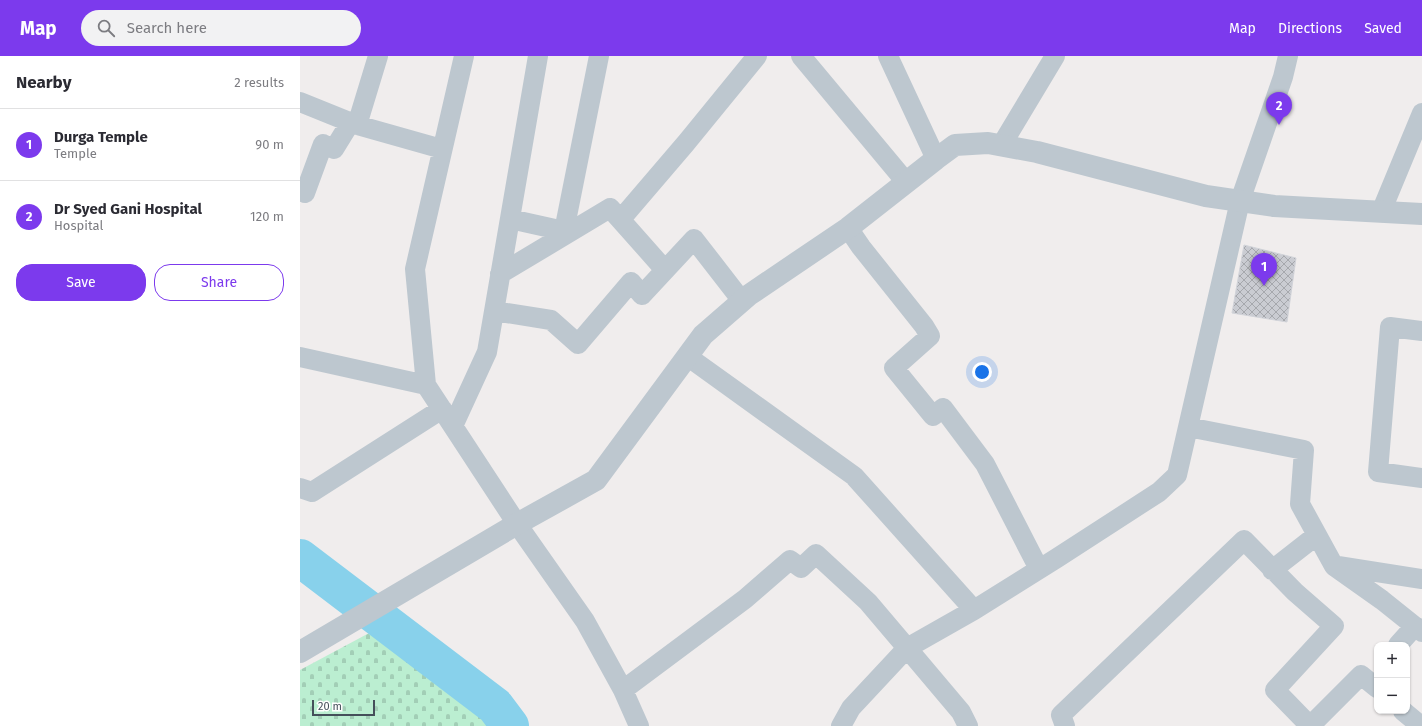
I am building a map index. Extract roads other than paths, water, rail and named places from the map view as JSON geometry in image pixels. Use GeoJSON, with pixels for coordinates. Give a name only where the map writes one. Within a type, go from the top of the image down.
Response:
{"type":"FeatureCollection","features":[{"type":"Feature","properties":{"kind":"street"},"geometry":{"type":"LineString","coordinates":[[300,190],[305,193],[323,144],[334,148],[354,124],[378,56]]}},
{"type":"Feature","properties":{"kind":"street"},"geometry":{"type":"LineString","coordinates":[[464,56],[415,269],[426,385],[517,524],[585,621],[623,690],[639,726]]}},
{"type":"Feature","properties":{"kind":"street"},"geometry":{"type":"LineString","coordinates":[[453,426],[487,352],[538,56]]}},
{"type":"Feature","properties":{"kind":"street"},"geometry":{"type":"LineString","coordinates":[[510,219],[564,231],[599,56]]}},
{"type":"Feature","properties":{"kind":"street"},"geometry":{"type":"LineString","coordinates":[[621,219],[686,143],[757,56]]}},
{"type":"Feature","properties":{"kind":"street"},"geometry":{"type":"LineString","coordinates":[[801,56],[906,182]]}},
{"type":"Feature","properties":{"kind":"street"},"geometry":{"type":"LineString","coordinates":[[888,56],[936,159]]}},
{"type":"Feature","properties":{"kind":"street"},"geometry":{"type":"LineString","coordinates":[[1002,146],[1055,56]]}},
{"type":"Feature","properties":{"kind":"street"},"geometry":{"type":"LineString","coordinates":[[841,726],[851,708],[907,648],[974,610],[1039,569],[1159,492],[1177,475],[1240,201],[1283,77],[1288,56]]}},
{"type":"Feature","properties":{"kind":"street"},"geometry":{"type":"LineString","coordinates":[[300,102],[354,124],[442,149]]}},
{"type":"Feature","properties":{"kind":"street"},"geometry":{"type":"LineString","coordinates":[[1381,212],[1422,113]]}},
{"type":"Feature","properties":{"kind":"street"},"geometry":{"type":"LineString","coordinates":[[300,652],[517,524],[596,480],[703,335],[761,286],[848,228],[955,145],[988,143],[1037,152],[1206,196],[1274,206],[1422,214]]}},
{"type":"Feature","properties":{"kind":"street"},"geometry":{"type":"LineString","coordinates":[[500,274],[610,208],[665,270]]}},
{"type":"Feature","properties":{"kind":"street"},"geometry":{"type":"LineString","coordinates":[[848,228],[861,247],[924,326],[930,336],[894,368],[933,416],[943,408],[985,464],[1039,569]]}},
{"type":"Feature","properties":{"kind":"street"},"geometry":{"type":"LineString","coordinates":[[494,311],[552,320],[578,344],[631,282],[642,295],[694,239],[742,301]]}},
{"type":"Feature","properties":{"kind":"street"},"geometry":{"type":"LineString","coordinates":[[1422,331],[1390,327],[1378,472],[1422,478]]}},
{"type":"Feature","properties":{"kind":"street"},"geometry":{"type":"LineString","coordinates":[[687,356],[854,476],[974,610]]}},
{"type":"Feature","properties":{"kind":"street"},"geometry":{"type":"LineString","coordinates":[[300,357],[426,385]]}},
{"type":"Feature","properties":{"kind":"street"},"geometry":{"type":"LineString","coordinates":[[300,488],[312,492],[442,409]]}},
{"type":"Feature","properties":{"kind":"street"},"geometry":{"type":"LineString","coordinates":[[1188,427],[1304,450],[1300,504],[1334,566],[1382,600],[1418,629],[1402,642]]}},
{"type":"Feature","properties":{"kind":"street"},"geometry":{"type":"LineString","coordinates":[[1272,570],[1317,535]]}},
{"type":"Feature","properties":{"kind":"street"},"geometry":{"type":"LineString","coordinates":[[1065,726],[1061,715],[1244,540],[1272,570],[1334,626],[1275,690],[1310,726],[1361,674],[1374,679]]}},
{"type":"Feature","properties":{"kind":"street"},"geometry":{"type":"LineString","coordinates":[[623,690],[745,599],[790,560],[801,568],[816,554],[868,602],[961,712],[968,726]]}},
{"type":"Feature","properties":{"kind":"street"},"geometry":{"type":"LineString","coordinates":[[1334,566],[1422,579]]}},
{"type":"Feature","properties":{"kind":"street"},"geometry":{"type":"LineString","coordinates":[[1407,714],[1421,726]]}},
{"type":"Feature","properties":{"kind":"waterway"},"geometry":{"type":"LineString","coordinates":[[300,558],[495,706],[510,726]]}},
{"type":"Feature","properties":{"kind":"place","name":"Dr Syed Gani Hospital"},"geometry":{"type":"Point","coordinates":[1279,125]}},
{"type":"Feature","properties":{"kind":"place","name":"Durga Temple"},"geometry":{"type":"Point","coordinates":[1264,286]}}]}
